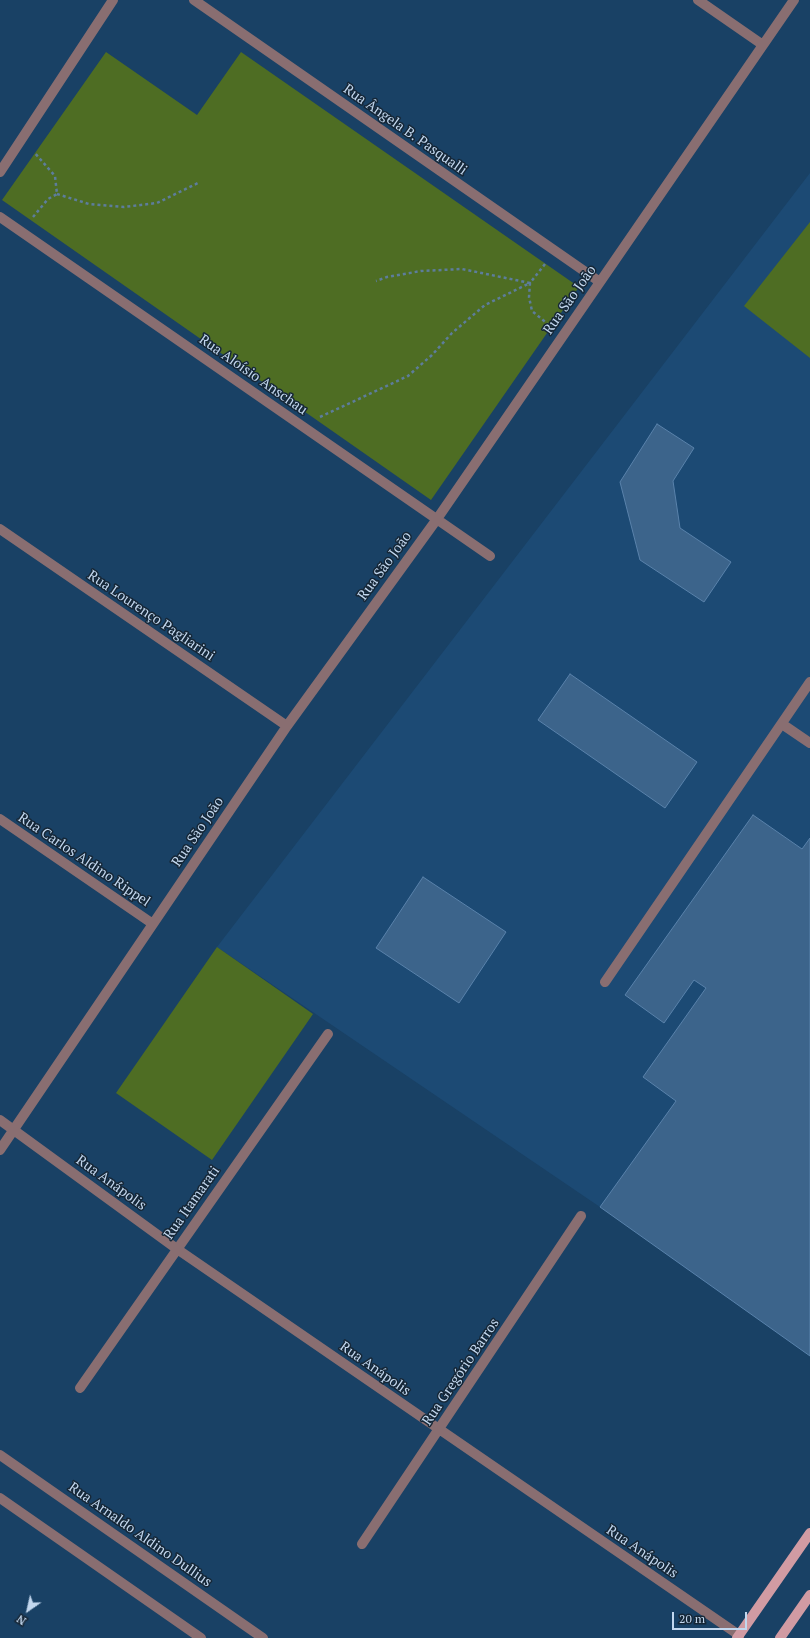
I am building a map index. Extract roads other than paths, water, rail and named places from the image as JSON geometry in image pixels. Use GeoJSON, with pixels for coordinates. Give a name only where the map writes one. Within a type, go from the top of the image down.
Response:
{"type":"FeatureCollection","features":[{"type":"Feature","properties":{"kind":"main road"},"geometry":{"type":"LineString","coordinates":[[738,1637],[810,1533]]}},
{"type":"Feature","properties":{"kind":"main road"},"geometry":{"type":"LineString","coordinates":[[780,1638],[810,1595]]}},
{"type":"Feature","properties":{"kind":"street"},"geometry":{"type":"LineString","coordinates":[[0,172],[113,0]]}},
{"type":"Feature","properties":{"kind":"street","name":"Rua Ângela B. Pasqualli"},"geometry":{"type":"LineString","coordinates":[[194,0],[600,282]]}},
{"type":"Feature","properties":{"kind":"street"},"geometry":{"type":"LineString","coordinates":[[698,0],[763,44]]}},
{"type":"Feature","properties":{"kind":"street","name":"Rua São João"},"geometry":{"type":"LineString","coordinates":[[0,1150],[287,726],[437,519],[794,0]]}},
{"type":"Feature","properties":{"kind":"street","name":"Rua Aloísio Anschau"},"geometry":{"type":"LineString","coordinates":[[0,217],[490,556]]}},
{"type":"Feature","properties":{"kind":"street","name":"Rua Lourenço Pagliarini"},"geometry":{"type":"LineString","coordinates":[[0,529],[287,726]]}},
{"type":"Feature","properties":{"kind":"street"},"geometry":{"type":"LineString","coordinates":[[605,982],[810,682]]}},
{"type":"Feature","properties":{"kind":"street"},"geometry":{"type":"LineString","coordinates":[[782,724],[810,743]]}},
{"type":"Feature","properties":{"kind":"street","name":"Rua Carlos Aldino Rippel"},"geometry":{"type":"LineString","coordinates":[[0,819],[153,924]]}},
{"type":"Feature","properties":{"kind":"street","name":"Rua Itamarati"},"geometry":{"type":"LineString","coordinates":[[80,1388],[328,1034]]}},
{"type":"Feature","properties":{"kind":"street","name":"Rua Anápolis"},"geometry":{"type":"LineString","coordinates":[[0,1120],[177,1249],[738,1637]]}},
{"type":"Feature","properties":{"kind":"street","name":"Rua Gregório Barros"},"geometry":{"type":"LineString","coordinates":[[362,1544],[440,1430],[581,1216]]}},
{"type":"Feature","properties":{"kind":"street","name":"Rua Arnaldo Aldino Dullius"},"geometry":{"type":"LineString","coordinates":[[0,1455],[263,1638]]}},
{"type":"Feature","properties":{"kind":"street"},"geometry":{"type":"LineString","coordinates":[[0,1498],[200,1638]]}}]}
